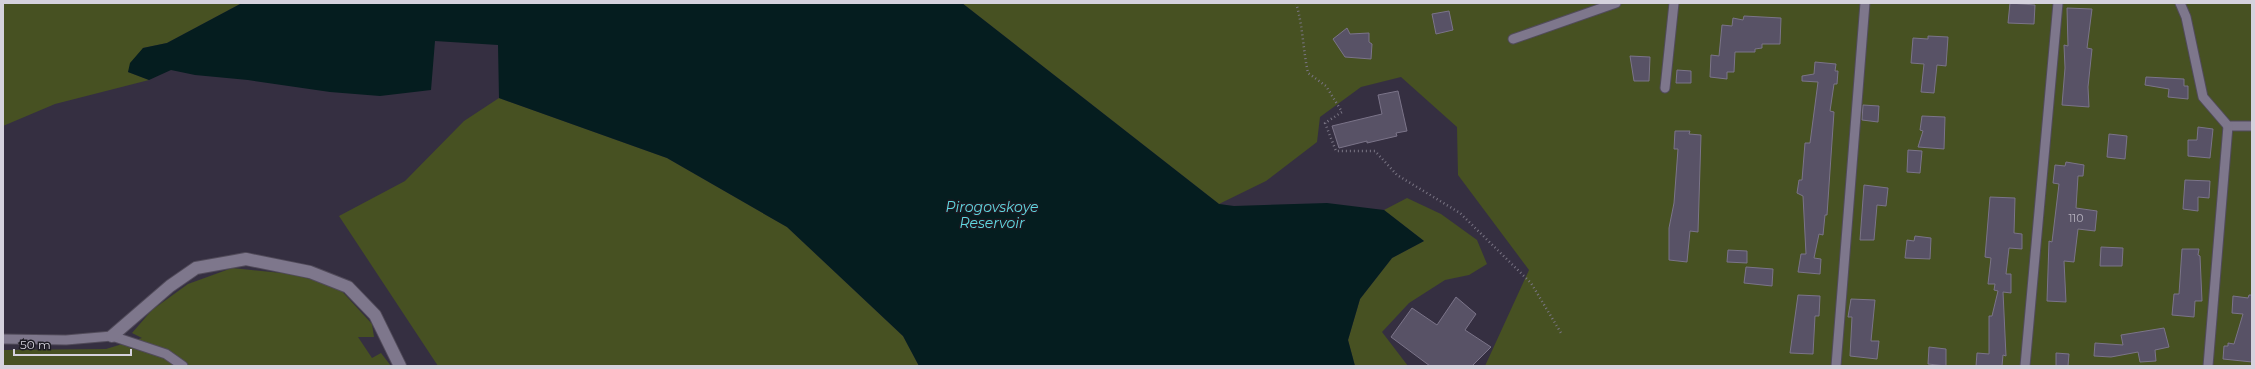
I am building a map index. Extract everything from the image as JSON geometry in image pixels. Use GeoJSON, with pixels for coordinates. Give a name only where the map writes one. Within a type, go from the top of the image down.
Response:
{"type":"FeatureCollection","features":[{"type":"Feature","properties":{"kind":"street"},"geometry":{"type":"LineString","coordinates":[[112,336],[170,286],[196,268],[246,258],[310,272],[348,287],[375,315],[400,366]]}},
{"type":"Feature","properties":{"kind":"lane"},"geometry":{"type":"LineString","coordinates":[[1513,39],[1616,3]]}},
{"type":"Feature","properties":{"kind":"lane"},"geometry":{"type":"LineString","coordinates":[[1665,88],[1674,3]]}},
{"type":"Feature","properties":{"kind":"lane"},"geometry":{"type":"LineString","coordinates":[[1836,366],[1865,3]]}},
{"type":"Feature","properties":{"kind":"lane"},"geometry":{"type":"LineString","coordinates":[[2025,366],[2058,3]]}},
{"type":"Feature","properties":{"kind":"lane"},"geometry":{"type":"LineString","coordinates":[[2180,3],[2186,17],[2203,97],[2228,126],[2208,366]]}},
{"type":"Feature","properties":{"kind":"lane"},"geometry":{"type":"LineString","coordinates":[[2228,126],[2252,126]]}},
{"type":"Feature","properties":{"kind":"lane"},"geometry":{"type":"LineString","coordinates":[[3,339],[66,340],[112,336],[166,354],[183,366]]}},
{"type":"Feature","properties":{"kind":"path"},"geometry":{"type":"LineString","coordinates":[[1296,3],[1301,20],[1302,49],[1308,73],[1326,86],[1342,112],[1325,123],[1336,151],[1375,151],[1397,175],[1460,213],[1531,283],[1561,333]]}},
{"type":"Feature","properties":{"kind":"green space"},"geometry":{"type":"Polygon","coordinates":[[[3,3],[242,3],[167,43],[143,48],[128,72],[149,80],[55,104],[3,126],[3,3]]]}},
{"type":"Feature","properties":{"kind":"green space"},"geometry":{"type":"Polygon","coordinates":[[[962,3],[2252,3],[2252,366],[1485,366],[1529,270],[1458,175],[1457,127],[1401,77],[1361,87],[1320,117],[1317,142],[1266,181],[1219,204],[962,3]]]}},
{"type":"Feature","properties":{"kind":"green space"},"geometry":{"type":"Polygon","coordinates":[[[499,98],[667,158],[787,227],[903,336],[919,366],[438,366],[339,216],[405,181],[464,121],[499,98]]]}},
{"type":"Feature","properties":{"kind":"green space"},"geometry":{"type":"Polygon","coordinates":[[[1407,198],[1441,214],[1477,240],[1487,264],[1469,275],[1445,280],[1409,303],[1382,332],[1408,366],[1355,366],[1348,340],[1360,299],[1392,258],[1424,241],[1384,210],[1407,198]]]}},
{"type":"Feature","properties":{"kind":"green space"},"geometry":{"type":"Polygon","coordinates":[[[232,268],[292,274],[338,287],[372,324],[374,337],[358,337],[372,358],[381,353],[391,366],[3,366],[3,350],[106,349],[142,338],[132,333],[152,310],[188,284],[232,268]]]}},
{"type":"Feature","properties":{"kind":"water","name":"Pirogovskoye Reservoir"},"geometry":{"type":"Polygon","coordinates":[[[242,3],[962,3],[1219,204],[1234,206],[1327,203],[1384,210],[1424,241],[1392,258],[1360,299],[1348,340],[1355,366],[919,366],[903,336],[787,227],[667,158],[499,98],[498,45],[435,41],[431,90],[380,96],[330,92],[248,80],[195,75],[171,70],[149,80],[128,72],[130,63],[143,48],[167,43],[242,3]]]}},
{"type":"Feature","properties":{"kind":"building"},"geometry":{"type":"Polygon","coordinates":[[[2010,3],[2035,5],[2034,24],[2008,23],[2010,3]]]}},
{"type":"Feature","properties":{"kind":"building"},"geometry":{"type":"Polygon","coordinates":[[[2067,8],[2092,9],[2087,48],[2092,49],[2088,87],[2089,107],[2062,105],[2065,68],[2064,45],[2068,46],[2067,8]]]}},
{"type":"Feature","properties":{"kind":"building"},"geometry":{"type":"Polygon","coordinates":[[[1449,11],[1453,30],[1436,34],[1432,14],[1449,11]]]}},
{"type":"Feature","properties":{"kind":"building"},"geometry":{"type":"Polygon","coordinates":[[[1744,16],[1781,18],[1780,44],[1762,44],[1762,48],[1755,49],[1755,52],[1735,52],[1734,72],[1727,72],[1727,79],[1710,77],[1711,55],[1719,56],[1722,25],[1732,26],[1733,18],[1743,20],[1744,16]]]}},
{"type":"Feature","properties":{"kind":"building"},"geometry":{"type":"Polygon","coordinates":[[[1347,28],[1350,34],[1369,33],[1369,42],[1372,44],[1371,59],[1345,57],[1333,39],[1347,28]]]}},
{"type":"Feature","properties":{"kind":"building"},"geometry":{"type":"Polygon","coordinates":[[[1928,36],[1948,37],[1946,66],[1937,65],[1934,93],[1921,92],[1924,64],[1911,63],[1913,38],[1928,39],[1928,36]]]}},
{"type":"Feature","properties":{"kind":"building"},"geometry":{"type":"Polygon","coordinates":[[[1630,56],[1650,57],[1649,81],[1634,81],[1630,56]]]}},
{"type":"Feature","properties":{"kind":"building"},"geometry":{"type":"Polygon","coordinates":[[[1815,62],[1836,64],[1835,71],[1838,71],[1837,84],[1834,84],[1830,111],[1834,112],[1827,215],[1825,215],[1823,235],[1819,234],[1814,258],[1821,259],[1820,274],[1798,272],[1801,254],[1806,254],[1803,196],[1797,193],[1799,180],[1802,180],[1805,143],[1810,143],[1818,82],[1802,81],[1802,76],[1814,74],[1815,62]]]}},
{"type":"Feature","properties":{"kind":"building"},"geometry":{"type":"Polygon","coordinates":[[[1677,70],[1691,71],[1691,83],[1676,83],[1677,70]]]}},
{"type":"Feature","properties":{"kind":"building"},"geometry":{"type":"Polygon","coordinates":[[[2146,77],[2184,79],[2184,86],[2188,86],[2188,99],[2168,97],[2169,89],[2145,85],[2146,77]]]}},
{"type":"Feature","properties":{"kind":"building"},"geometry":{"type":"Polygon","coordinates":[[[1398,91],[1407,131],[1396,133],[1397,136],[1339,148],[1332,126],[1382,114],[1378,95],[1398,91]]]}},
{"type":"Feature","properties":{"kind":"building"},"geometry":{"type":"Polygon","coordinates":[[[1863,105],[1879,106],[1878,122],[1862,120],[1863,105]]]}},
{"type":"Feature","properties":{"kind":"building"},"geometry":{"type":"Polygon","coordinates":[[[1922,116],[1945,117],[1944,149],[1918,147],[1923,131],[1920,130],[1922,116]]]}},
{"type":"Feature","properties":{"kind":"building"},"geometry":{"type":"Polygon","coordinates":[[[2198,127],[2213,129],[2210,158],[2188,156],[2188,140],[2197,140],[2198,127]]]}},
{"type":"Feature","properties":{"kind":"building"},"geometry":{"type":"Polygon","coordinates":[[[1675,131],[1690,131],[1689,134],[1701,135],[1698,232],[1690,231],[1687,262],[1669,260],[1669,228],[1674,203],[1678,149],[1674,149],[1675,131]]]}},
{"type":"Feature","properties":{"kind":"building"},"geometry":{"type":"Polygon","coordinates":[[[2109,134],[2127,136],[2125,159],[2107,157],[2109,134]]]}},
{"type":"Feature","properties":{"kind":"building"},"geometry":{"type":"Polygon","coordinates":[[[1908,150],[1922,151],[1920,173],[1907,172],[1908,150]]]}},
{"type":"Feature","properties":{"kind":"building"},"geometry":{"type":"Polygon","coordinates":[[[2066,162],[2084,165],[2083,176],[2078,176],[2076,208],[2097,211],[2095,231],[2078,229],[2074,262],[2064,261],[2066,302],[2047,301],[2049,241],[2052,242],[2059,184],[2053,183],[2055,165],[2065,166],[2066,162]]]}},
{"type":"Feature","properties":{"kind":"building"},"geometry":{"type":"Polygon","coordinates":[[[2185,180],[2210,181],[2209,198],[2198,197],[2198,211],[2183,209],[2185,180]]]}},
{"type":"Feature","properties":{"kind":"building"},"geometry":{"type":"Polygon","coordinates":[[[1864,185],[1888,188],[1886,206],[1877,205],[1874,240],[1860,240],[1864,185]]]}},
{"type":"Feature","properties":{"kind":"building"},"geometry":{"type":"Polygon","coordinates":[[[1990,197],[2015,198],[2014,233],[2022,234],[2022,249],[2009,248],[2006,274],[2011,274],[2011,293],[2003,292],[2006,356],[2003,355],[2002,366],[1976,366],[1977,353],[1989,354],[1989,316],[1992,316],[1998,291],[1994,290],[1995,284],[1988,284],[1991,258],[1985,257],[1990,197]]]}},
{"type":"Feature","properties":{"kind":"building"},"geometry":{"type":"Polygon","coordinates":[[[1915,236],[1931,238],[1930,259],[1905,258],[1907,240],[1914,241],[1915,236]]]}},
{"type":"Feature","properties":{"kind":"building"},"geometry":{"type":"Polygon","coordinates":[[[2101,247],[2123,248],[2122,266],[2100,266],[2101,247]]]}},
{"type":"Feature","properties":{"kind":"building"},"geometry":{"type":"Polygon","coordinates":[[[2182,249],[2199,249],[2198,255],[2200,256],[2202,301],[2195,301],[2194,317],[2172,315],[2174,294],[2179,294],[2182,249]]]}},
{"type":"Feature","properties":{"kind":"building"},"geometry":{"type":"Polygon","coordinates":[[[1728,250],[1747,251],[1747,263],[1727,262],[1728,250]]]}},
{"type":"Feature","properties":{"kind":"building"},"geometry":{"type":"Polygon","coordinates":[[[1746,267],[1773,269],[1772,286],[1744,283],[1746,267]]]}},
{"type":"Feature","properties":{"kind":"building"},"geometry":{"type":"Polygon","coordinates":[[[1798,295],[1820,296],[1819,316],[1815,316],[1813,354],[1790,353],[1798,295]]]}},
{"type":"Feature","properties":{"kind":"building"},"geometry":{"type":"Polygon","coordinates":[[[2249,295],[2252,295],[2252,362],[2223,359],[2224,346],[2228,346],[2228,343],[2234,344],[2243,314],[2232,313],[2233,296],[2248,298],[2249,295]]]}},
{"type":"Feature","properties":{"kind":"building"},"geometry":{"type":"Polygon","coordinates":[[[1456,297],[1476,314],[1465,330],[1491,347],[1472,366],[1430,366],[1391,337],[1412,308],[1437,325],[1456,297]]]}},
{"type":"Feature","properties":{"kind":"building"},"geometry":{"type":"Polygon","coordinates":[[[1851,299],[1875,300],[1871,341],[1879,341],[1877,359],[1850,356],[1852,317],[1848,317],[1851,299]]]}},
{"type":"Feature","properties":{"kind":"building"},"geometry":{"type":"Polygon","coordinates":[[[2164,328],[2169,347],[2155,350],[2156,361],[2140,362],[2138,352],[2111,357],[2094,356],[2095,343],[2123,345],[2121,335],[2164,328]]]}},
{"type":"Feature","properties":{"kind":"building"},"geometry":{"type":"Polygon","coordinates":[[[1929,347],[1946,349],[1946,366],[1928,364],[1929,347]]]}},
{"type":"Feature","properties":{"kind":"building"},"geometry":{"type":"Polygon","coordinates":[[[2056,353],[2069,354],[2068,366],[2056,366],[2056,353]]]}}]}
